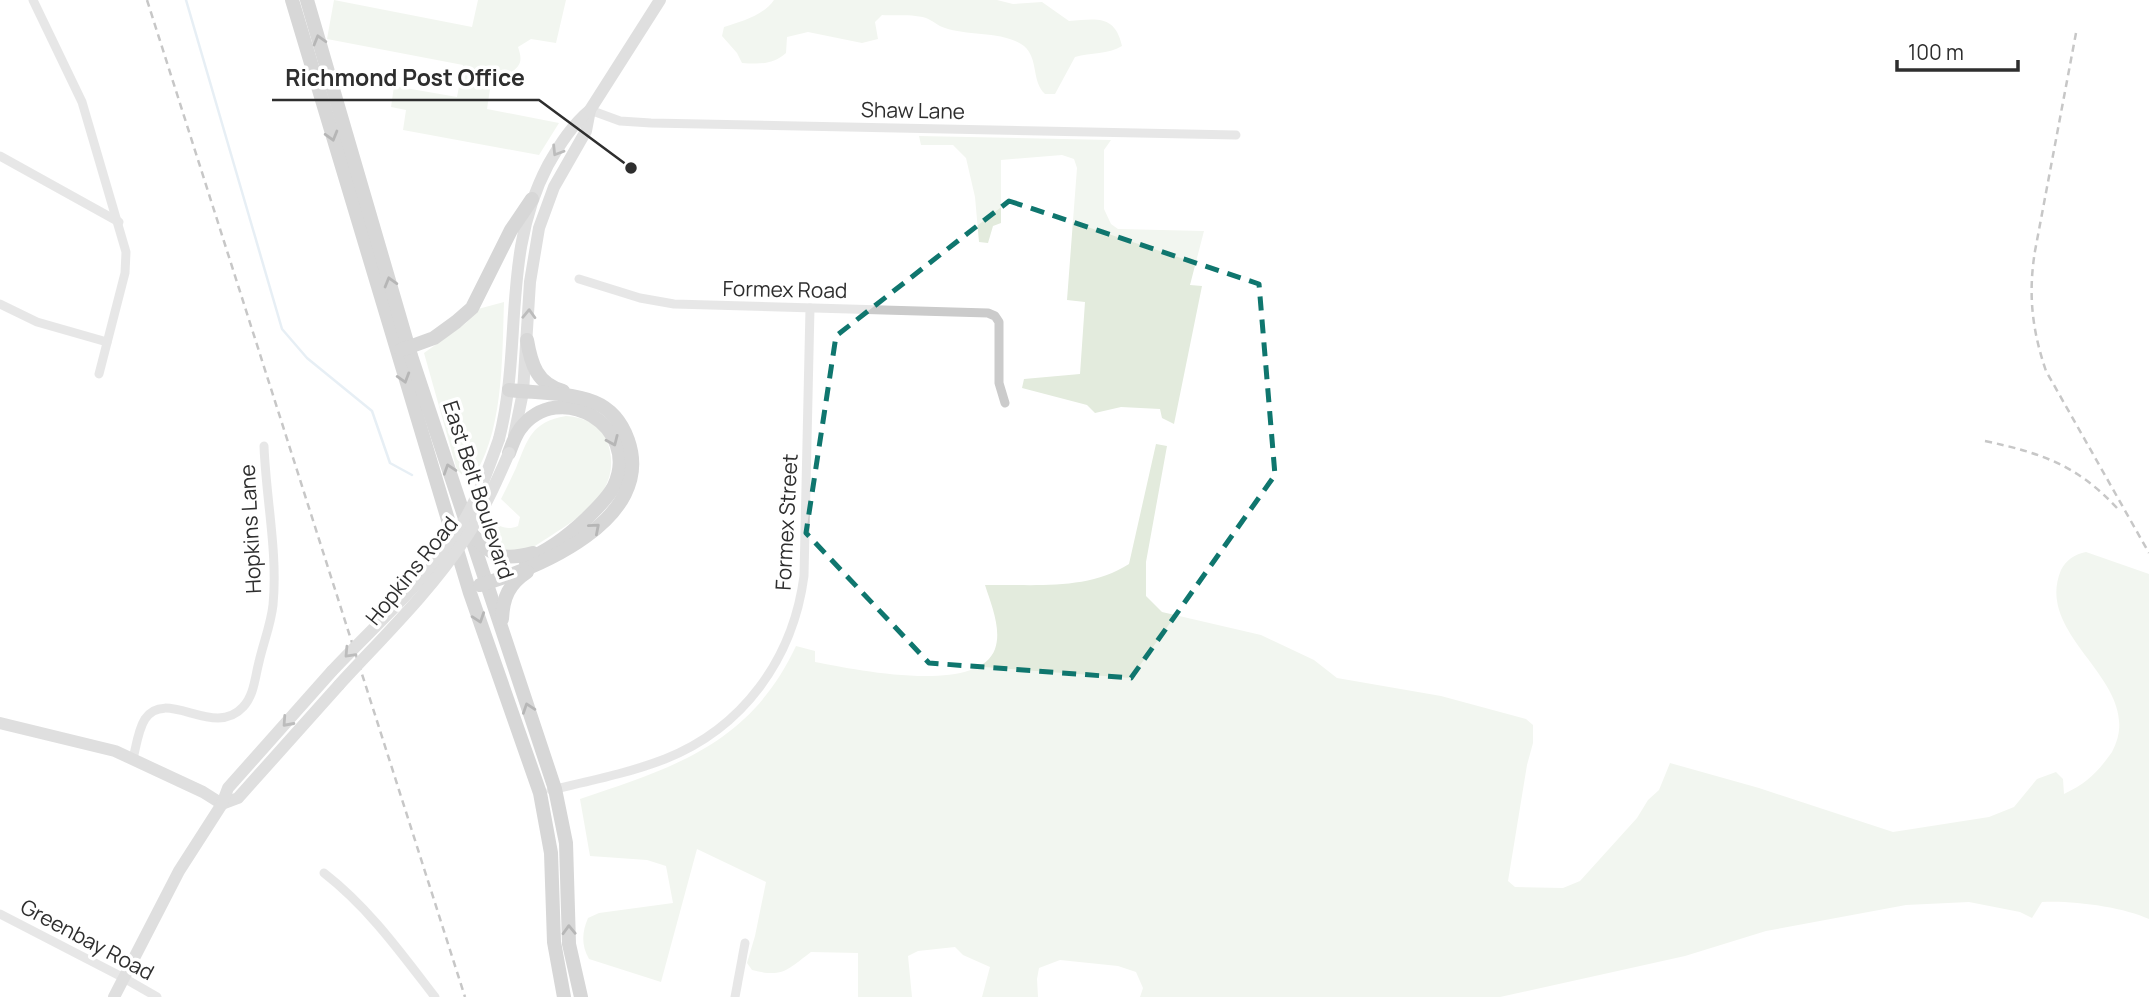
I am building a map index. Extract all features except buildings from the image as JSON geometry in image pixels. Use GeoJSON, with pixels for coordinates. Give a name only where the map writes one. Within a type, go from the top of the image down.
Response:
{"type":"FeatureCollection","features":[{"type":"Feature","properties":{"kind":"main road","name":"East Belt Boulevard"},"geometry":{"type":"LineString","coordinates":[[292,0],[402,350],[468,530],[555,789],[566,843],[569,944],[581,997]]}},
{"type":"Feature","properties":{"kind":"main road","name":"East Belt Boulevard"},"geometry":{"type":"LineString","coordinates":[[307,0],[468,588],[540,793],[551,853],[554,942],[564,997]]}},
{"type":"Feature","properties":{"kind":"main road","name":"Hopkins Road"},"geometry":{"type":"LineString","coordinates":[[114,997],[179,871],[222,804],[228,788],[332,671],[418,580],[458,531],[487,473],[516,391],[516,270],[532,199],[574,123],[590,110],[660,0]]}},
{"type":"Feature","properties":{"kind":"main road","name":"Hopkins Road"},"geometry":{"type":"LineString","coordinates":[[222,804],[238,798],[424,594],[481,513],[509,453],[516,391],[527,340],[530,282],[539,228],[554,187],[586,131],[590,110]]}},
{"type":"Feature","properties":{"kind":"main road"},"geometry":{"type":"LineString","coordinates":[[402,350],[433,338],[456,323],[472,308],[511,230],[532,199]]}},
{"type":"Feature","properties":{"kind":"main road"},"geometry":{"type":"LineString","coordinates":[[527,340],[534,369],[544,383],[584,400]]}},
{"type":"Feature","properties":{"kind":"main road"},"geometry":{"type":"LineString","coordinates":[[468,588],[542,557],[566,551],[611,513],[622,499],[632,472],[632,452],[620,424],[610,411],[584,400],[516,391]]}},
{"type":"Feature","properties":{"kind":"main road"},"geometry":{"type":"LineString","coordinates":[[501,627],[503,601],[507,591],[606,499],[618,475],[618,450],[613,436],[603,423],[579,408],[568,407],[538,413],[519,430],[509,453]]}},
{"type":"Feature","properties":{"kind":"main road"},"geometry":{"type":"LineString","coordinates":[[468,530],[485,548],[500,556],[542,557]]}},
{"type":"Feature","properties":{"kind":"main road"},"geometry":{"type":"LineString","coordinates":[[0,723],[115,751],[203,792],[222,804]]}},
{"type":"Feature","properties":{"kind":"street"},"geometry":{"type":"LineString","coordinates":[[33,0],[82,102],[124,238],[127,262],[99,374]]}},
{"type":"Feature","properties":{"kind":"street","name":"Shaw Lane"},"geometry":{"type":"LineString","coordinates":[[590,110],[620,121],[651,123],[1237,135]]}},
{"type":"Feature","properties":{"kind":"street"},"geometry":{"type":"LineString","coordinates":[[0,156],[119,222]]}},
{"type":"Feature","properties":{"kind":"street","name":"Formex Road"},"geometry":{"type":"LineString","coordinates":[[579,279],[640,298],[674,304],[992,314],[998,319],[1000,327],[999,383],[1005,403]]}},
{"type":"Feature","properties":{"kind":"street"},"geometry":{"type":"LineString","coordinates":[[0,304],[37,322],[107,342]]}},
{"type":"Feature","properties":{"kind":"street","name":"Formex Street"},"geometry":{"type":"LineString","coordinates":[[540,793],[641,767],[694,746],[740,710],[760,688],[776,664],[793,627],[804,576],[810,308]]}},
{"type":"Feature","properties":{"kind":"street","name":"Hopkins Lane"},"geometry":{"type":"LineString","coordinates":[[133,759],[143,724],[152,712],[159,708],[221,719],[236,714],[251,694],[272,608],[274,572],[264,446]]}},
{"type":"Feature","properties":{"kind":"street"},"geometry":{"type":"LineString","coordinates":[[324,873],[349,893],[373,918],[435,997]]}},
{"type":"Feature","properties":{"kind":"street","name":"Greenbay Road"},"geometry":{"type":"LineString","coordinates":[[0,914],[157,997]]}},
{"type":"Feature","properties":{"kind":"street"},"geometry":{"type":"LineString","coordinates":[[735,997],[745,943]]}},
{"type":"Feature","properties":{"kind":"highlighted area"},"geometry":{"type":"Polygon","coordinates":[[[1009,201],[1259,284],[1275,475],[1131,678],[929,663],[806,533],[836,336],[1009,201]]]}},
{"type":"Feature","properties":{"kind":"shaded area"},"geometry":{"type":"Polygon","coordinates":[[[334,0],[472,27],[478,0],[566,0],[556,43],[531,39],[518,47],[520,61],[512,72],[493,69],[487,109],[559,123],[539,155],[403,130],[406,110],[391,107],[394,86],[457,97],[463,65],[327,39],[334,0]]]}},
{"type":"Feature","properties":{"kind":"shaded area"},"geometry":{"type":"Polygon","coordinates":[[[774,0],[997,0],[1013,4],[1042,2],[1069,21],[1096,20],[1109,24],[1115,28],[1122,46],[1111,51],[1075,57],[1055,94],[1045,94],[1041,89],[1029,51],[1016,41],[954,30],[915,16],[882,15],[875,22],[878,39],[862,43],[808,32],[787,37],[786,53],[776,60],[766,63],[742,63],[722,36],[724,27],[758,14],[774,0]]]}},
{"type":"Feature","properties":{"kind":"shaded area"},"geometry":{"type":"Polygon","coordinates":[[[919,136],[1111,140],[1104,150],[1104,209],[1111,224],[1118,229],[1204,231],[1190,285],[1202,286],[1174,424],[1162,418],[1160,409],[1121,407],[1095,413],[1087,405],[1022,388],[1024,379],[1080,374],[1085,302],[1067,300],[1077,168],[1074,159],[1062,155],[1001,160],[1001,223],[993,226],[988,243],[979,242],[975,197],[966,158],[953,145],[921,145],[919,136]]]}},
{"type":"Feature","properties":{"kind":"shaded area"},"geometry":{"type":"Polygon","coordinates":[[[504,302],[501,371],[495,420],[481,463],[470,482],[457,470],[424,353],[466,323],[478,309],[504,302]]]}},
{"type":"Feature","properties":{"kind":"shaded area"},"geometry":{"type":"Polygon","coordinates":[[[566,416],[589,422],[603,433],[611,455],[607,484],[590,507],[540,543],[518,552],[503,548],[490,538],[484,529],[489,519],[503,527],[518,526],[520,517],[501,499],[532,433],[545,423],[566,416]]]}},
{"type":"Feature","properties":{"kind":"shaded area"},"geometry":{"type":"Polygon","coordinates":[[[1156,444],[1167,446],[1146,562],[1146,596],[1162,612],[1261,635],[1314,660],[1337,678],[1441,696],[1526,719],[1533,725],[1533,743],[1508,881],[1515,887],[1563,888],[1580,881],[1659,790],[1670,763],[1759,788],[1893,832],[1989,817],[2014,807],[2037,779],[2056,772],[2063,779],[2064,794],[2091,777],[2101,766],[2112,752],[2119,727],[2116,704],[2062,618],[2056,595],[2061,570],[2071,558],[2086,552],[2149,574],[2149,919],[2112,908],[2067,902],[2042,902],[2032,918],[2020,912],[1969,902],[1906,905],[1766,931],[1685,956],[1500,997],[1140,997],[1143,988],[1136,972],[1118,966],[1060,960],[1039,968],[1038,997],[982,997],[990,967],[963,955],[955,947],[918,951],[908,956],[912,997],[858,997],[858,953],[811,952],[778,973],[752,970],[747,963],[766,882],[697,849],[661,982],[589,959],[583,939],[588,918],[599,913],[673,903],[666,866],[647,860],[590,856],[580,799],[678,762],[732,729],[756,707],[777,679],[796,646],[815,651],[815,662],[912,676],[940,676],[965,672],[984,663],[995,649],[997,641],[995,617],[985,585],[1078,582],[1113,573],[1129,564],[1156,444]]]}},
{"type":"Feature","properties":{"kind":"waterway"},"geometry":{"type":"LineString","coordinates":[[186,0],[282,329],[307,358],[372,411],[390,463],[412,475]]}},
{"type":"Feature","properties":{"kind":"railway"},"geometry":{"type":"LineString","coordinates":[[147,0],[465,997]]}},
{"type":"Feature","properties":{"kind":"railway"},"geometry":{"type":"LineString","coordinates":[[2076,33],[2035,251],[2032,297],[2037,341],[2046,371],[2149,553]]}},
{"type":"Feature","properties":{"kind":"railway"},"geometry":{"type":"LineString","coordinates":[[1985,441],[2024,450],[2057,463],[2087,481],[2117,508]]}},
{"type":"Feature","properties":{"kind":"place","name":"Richmond Post Office"},"geometry":{"type":"Point","coordinates":[631,168]}}]}
